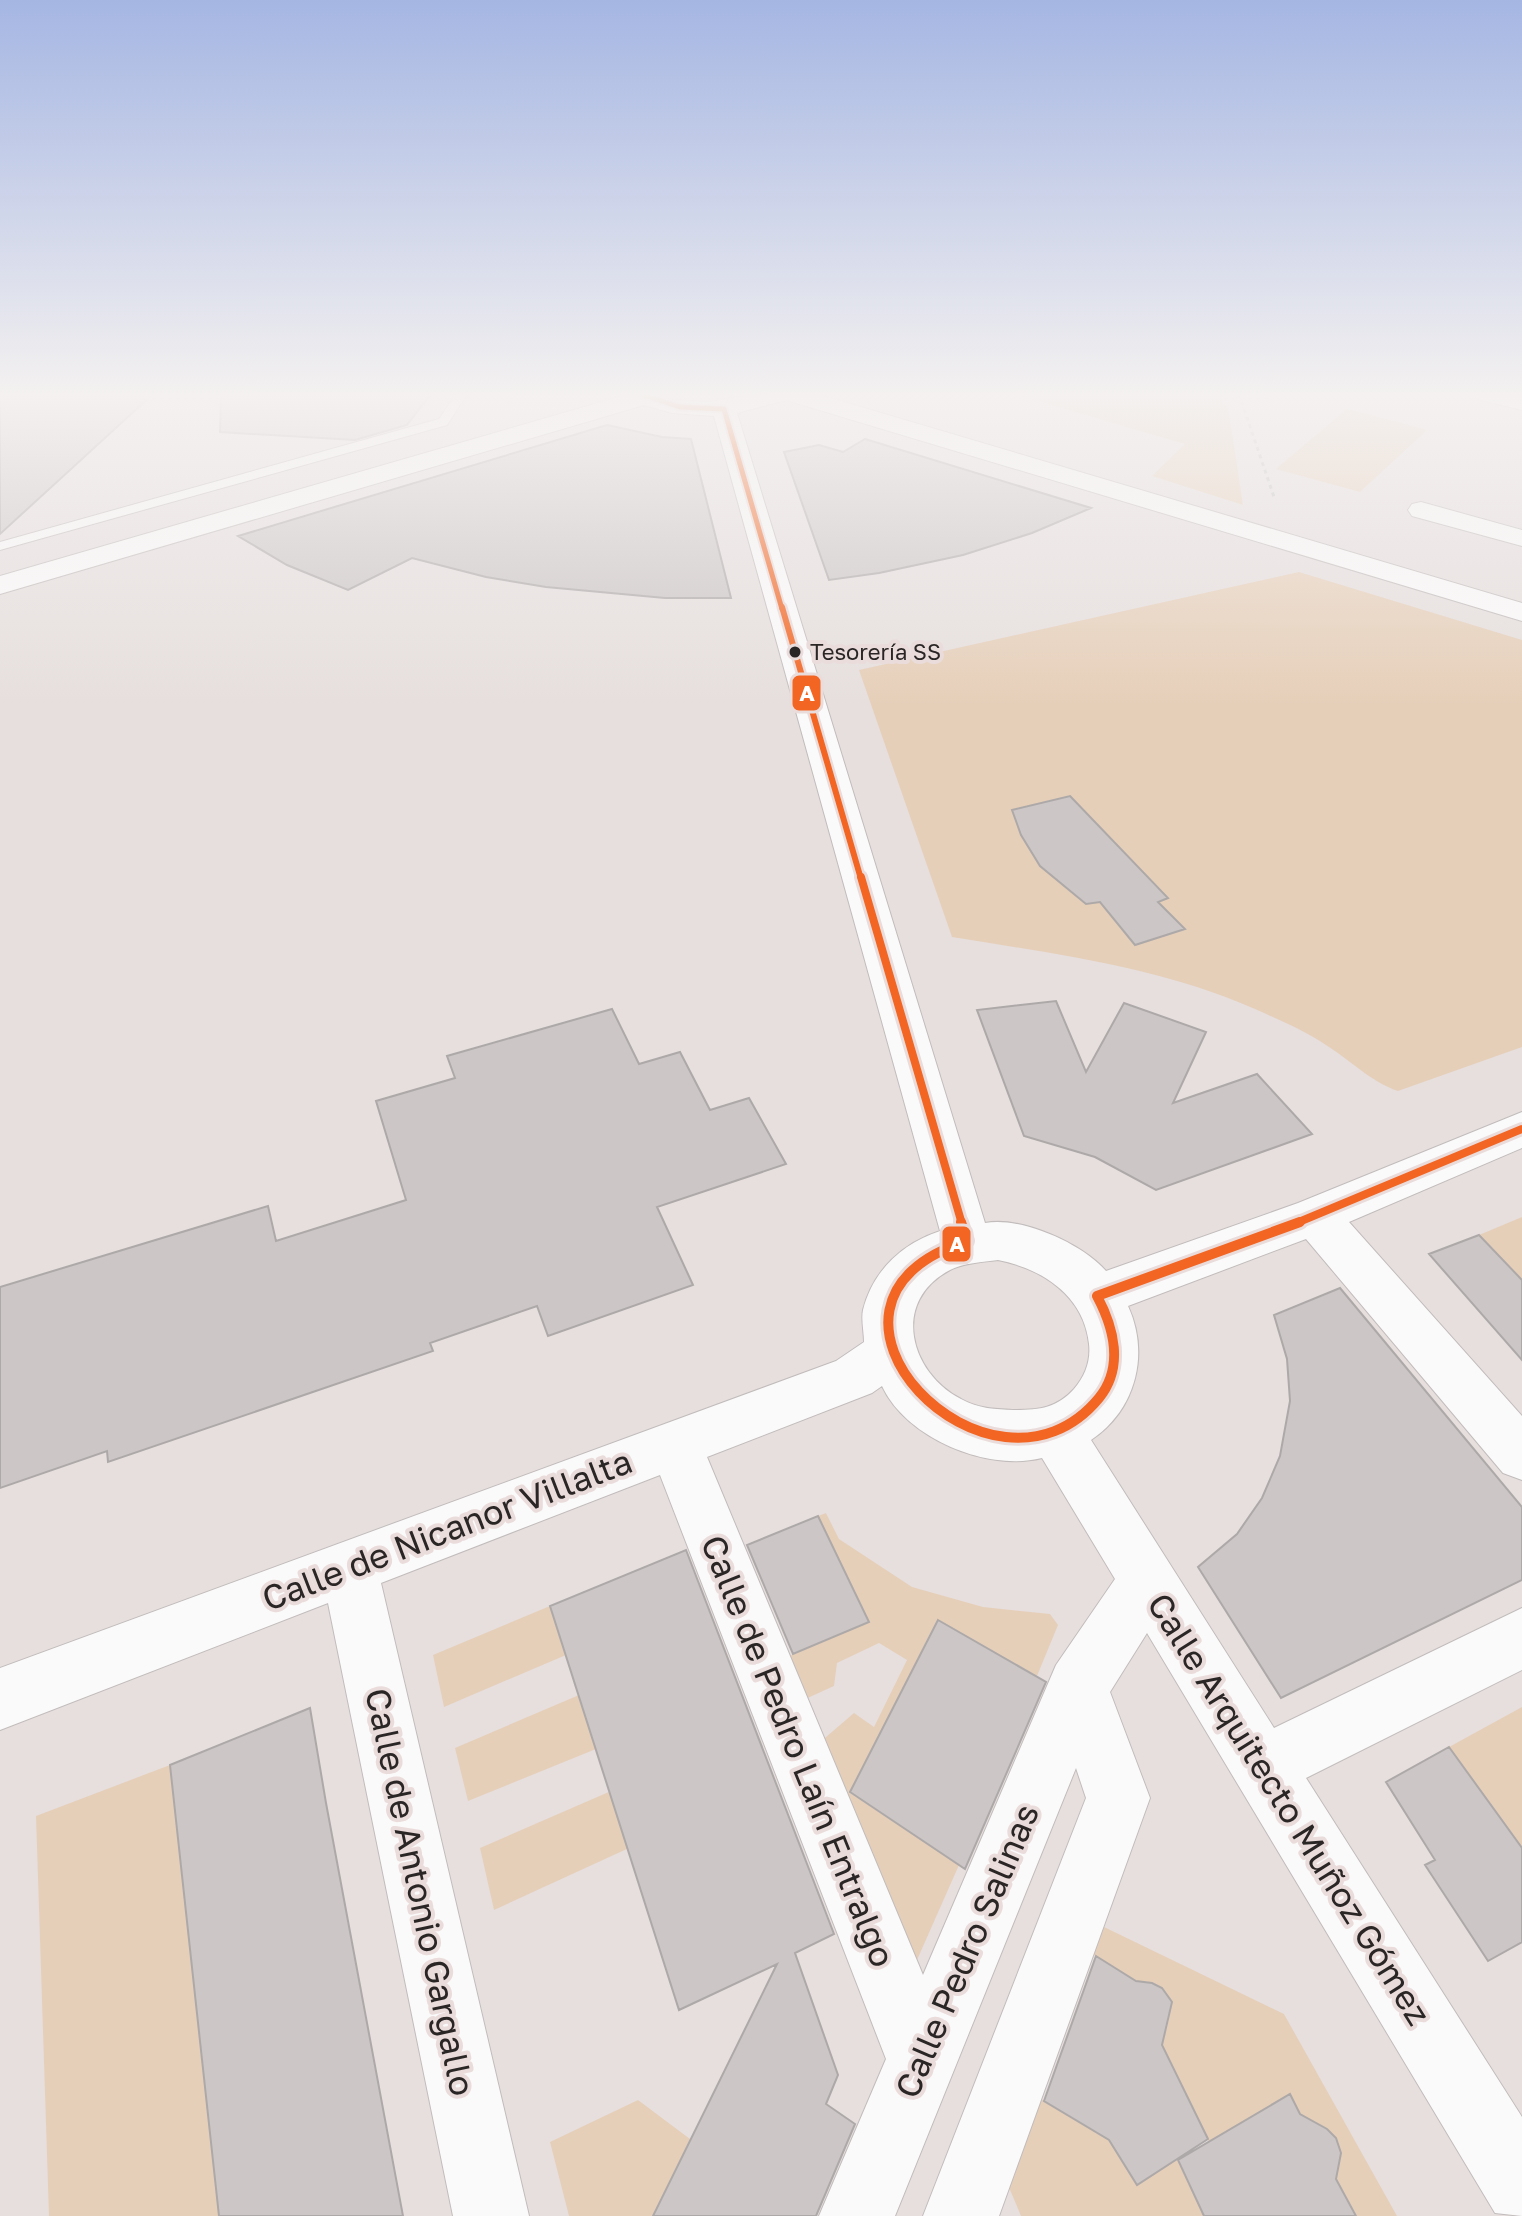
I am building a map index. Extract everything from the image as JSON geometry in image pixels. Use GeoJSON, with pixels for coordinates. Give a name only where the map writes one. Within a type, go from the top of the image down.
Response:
{"type":"FeatureCollection","features":[{"type":"Feature","properties":{"kind":"street"},"geometry":{"type":"LineString","coordinates":[[0,585],[298,497]]}},
{"type":"Feature","properties":{"kind":"street"},"geometry":{"type":"LineString","coordinates":[[750,497],[967,1241]]}},
{"type":"Feature","properties":{"kind":"street"},"geometry":{"type":"LineString","coordinates":[[1138,497],[1522,612]]}},
{"type":"Feature","properties":{"kind":"street"},"geometry":{"type":"LineString","coordinates":[[1421,510],[1522,538]]}},
{"type":"Feature","properties":{"kind":"street"},"geometry":{"type":"LineString","coordinates":[[1097,1296],[1315,1216],[1522,1129]]}},
{"type":"Feature","properties":{"kind":"street"},"geometry":{"type":"LineString","coordinates":[[1315,1216],[1522,1455]]}},
{"type":"Feature","properties":{"kind":"street"},"geometry":{"type":"LineString","coordinates":[[998,1240],[1028,1246],[1074,1270],[1097,1296],[1108,1313],[1115,1334],[1115,1366],[1103,1397],[1079,1420],[1056,1432],[1006,1438],[966,1430],[932,1410],[904,1382],[889,1353],[886,1320],[893,1290],[913,1266],[938,1250],[967,1241],[998,1240]]}},
{"type":"Feature","properties":{"kind":"street","name":"Calle de Nicanor Villalta"},"geometry":{"type":"LineString","coordinates":[[0,1699],[854,1377],[889,1353]]}},
{"type":"Feature","properties":{"kind":"street","name":"Calle Arquitecto Muñoz Gómez"},"geometry":{"type":"LineString","coordinates":[[1056,1432],[1522,2186]]}},
{"type":"Feature","properties":{"kind":"street","name":"Calle de Pedro Laín Entralgo"},"geometry":{"type":"LineString","coordinates":[[675,1444],[921,2057]]}},
{"type":"Feature","properties":{"kind":"street","name":"Calle de Antonio Gargallo"},"geometry":{"type":"LineString","coordinates":[[349,1567],[491,2216]]}},
{"type":"Feature","properties":{"kind":"street","name":"Calle Pedro Salinas"},"geometry":{"type":"LineString","coordinates":[[857,2216],[1078,1687],[1147,1581]]}},
{"type":"Feature","properties":{"kind":"street"},"geometry":{"type":"LineString","coordinates":[[1264,1766],[1522,1638]]}},
{"type":"Feature","properties":{"kind":"street"},"geometry":{"type":"LineString","coordinates":[[972,2207],[1118,1798],[1078,1687]]}},
{"type":"Feature","properties":{"kind":"lane"},"geometry":{"type":"LineString","coordinates":[[0,546],[174,497]]}},
{"type":"Feature","properties":{"kind":"path"},"geometry":{"type":"LineString","coordinates":[[1274,497],[1277,506]]}},
{"type":"Feature","properties":{"kind":"shaded area"},"geometry":{"type":"Polygon","coordinates":[[[1219,497],[1242,497],[1243,505],[1219,497]]]}},
{"type":"Feature","properties":{"kind":"shaded area"},"geometry":{"type":"Polygon","coordinates":[[[1299,572],[1522,640],[1522,1047],[1398,1091],[1309,1035],[1255,1009],[1182,982],[1106,964],[952,937],[859,670],[1299,572]]]}},
{"type":"Feature","properties":{"kind":"shaded area"},"geometry":{"type":"Polygon","coordinates":[[[1522,1217],[1522,1280],[1479,1235],[1522,1217]]]}},
{"type":"Feature","properties":{"kind":"shaded area"},"geometry":{"type":"Polygon","coordinates":[[[826,1513],[839,1539],[912,1587],[983,1607],[1050,1614],[1058,1625],[1037,1676],[937,1620],[850,1793],[959,1865],[913,1969],[819,1743],[854,1713],[874,1727],[907,1660],[879,1643],[837,1663],[834,1686],[801,1701],[783,1659],[868,1621],[818,1516],[826,1513]]]}},
{"type":"Feature","properties":{"kind":"shaded area"},"geometry":{"type":"Polygon","coordinates":[[[550,1606],[566,1655],[444,1707],[433,1655],[550,1606]]]}},
{"type":"Feature","properties":{"kind":"shaded area"},"geometry":{"type":"Polygon","coordinates":[[[579,1695],[596,1749],[468,1801],[455,1748],[579,1695]]]}},
{"type":"Feature","properties":{"kind":"shaded area"},"geometry":{"type":"Polygon","coordinates":[[[1522,1707],[1522,1848],[1449,1747],[1522,1707]]]}},
{"type":"Feature","properties":{"kind":"shaded area"},"geometry":{"type":"Polygon","coordinates":[[[170,1765],[219,2216],[49,2216],[36,1816],[170,1765]]]}},
{"type":"Feature","properties":{"kind":"shaded area"},"geometry":{"type":"Polygon","coordinates":[[[611,1791],[629,1848],[494,1910],[480,1848],[611,1791]]]}},
{"type":"Feature","properties":{"kind":"shaded area"},"geometry":{"type":"Polygon","coordinates":[[[1102,1926],[1284,2014],[1397,2216],[1357,2216],[1332,2171],[1341,2153],[1336,2138],[1319,2124],[1307,2128],[1290,2094],[1209,2142],[1162,2045],[1170,2010],[1167,1994],[1153,1983],[1135,1980],[1091,1953],[1102,1926]]]}},
{"type":"Feature","properties":{"kind":"shaded area"},"geometry":{"type":"Polygon","coordinates":[[[1039,2098],[1109,2140],[1137,2184],[1177,2159],[1204,2216],[1021,2216],[1008,2185],[1039,2098]]]}},
{"type":"Feature","properties":{"kind":"shaded area"},"geometry":{"type":"Polygon","coordinates":[[[638,2100],[690,2139],[653,2216],[569,2216],[550,2142],[638,2100]]]}},
{"type":"Feature","properties":{"kind":"building"},"geometry":{"type":"Polygon","coordinates":[[[0,497],[40,497],[0,534],[0,497]]]}},
{"type":"Feature","properties":{"kind":"building"},"geometry":{"type":"Polygon","coordinates":[[[366,497],[706,497],[731,598],[665,598],[546,587],[486,577],[412,558],[348,590],[287,565],[238,536],[366,497]]]}},
{"type":"Feature","properties":{"kind":"building"},"geometry":{"type":"Polygon","coordinates":[[[800,497],[1056,497],[1091,508],[1032,533],[963,555],[829,580],[800,497]]]}},
{"type":"Feature","properties":{"kind":"building"},"geometry":{"type":"Polygon","coordinates":[[[1070,796],[1168,898],[1158,902],[1185,929],[1135,945],[1100,902],[1086,904],[1040,866],[1021,835],[1012,810],[1070,796]]]}},
{"type":"Feature","properties":{"kind":"building"},"geometry":{"type":"Polygon","coordinates":[[[1056,1001],[1086,1072],[1124,1003],[1206,1032],[1173,1103],[1257,1074],[1312,1134],[1156,1190],[1095,1157],[1024,1136],[977,1010],[1056,1001]]]}},
{"type":"Feature","properties":{"kind":"building"},"geometry":{"type":"Polygon","coordinates":[[[612,1009],[639,1064],[680,1052],[710,1110],[749,1098],[786,1164],[657,1207],[693,1285],[548,1336],[537,1306],[430,1343],[433,1351],[108,1462],[107,1451],[0,1488],[0,1287],[268,1206],[276,1241],[406,1200],[376,1101],[455,1078],[447,1056],[612,1009]]]}},
{"type":"Feature","properties":{"kind":"building"},"geometry":{"type":"Polygon","coordinates":[[[1479,1235],[1522,1280],[1522,1360],[1429,1254],[1479,1235]]]}},
{"type":"Feature","properties":{"kind":"building"},"geometry":{"type":"Polygon","coordinates":[[[1340,1288],[1522,1507],[1522,1580],[1281,1698],[1198,1567],[1237,1534],[1262,1498],[1280,1456],[1290,1401],[1287,1359],[1274,1315],[1340,1288]]]}},
{"type":"Feature","properties":{"kind":"building"},"geometry":{"type":"Polygon","coordinates":[[[818,1516],[869,1622],[793,1654],[747,1545],[818,1516]]]}},
{"type":"Feature","properties":{"kind":"building"},"geometry":{"type":"Polygon","coordinates":[[[686,1550],[834,1934],[795,1953],[838,2075],[826,2104],[855,2124],[816,2216],[653,2216],[777,1964],[679,2010],[550,1606],[686,1550]]]}},
{"type":"Feature","properties":{"kind":"building"},"geometry":{"type":"Polygon","coordinates":[[[938,1620],[1046,1682],[965,1869],[850,1792],[938,1620]]]}},
{"type":"Feature","properties":{"kind":"building"},"geometry":{"type":"Polygon","coordinates":[[[310,1708],[403,2216],[219,2216],[170,1765],[310,1708]]]}},
{"type":"Feature","properties":{"kind":"building"},"geometry":{"type":"Polygon","coordinates":[[[1449,1747],[1522,1848],[1522,1942],[1488,1961],[1425,1865],[1435,1860],[1386,1782],[1449,1747]]]}},
{"type":"Feature","properties":{"kind":"building"},"geometry":{"type":"Polygon","coordinates":[[[1096,1956],[1136,1981],[1162,1988],[1172,2002],[1162,2045],[1208,2139],[1137,2185],[1109,2140],[1044,2101],[1096,1956]]]}},
{"type":"Feature","properties":{"kind":"building"},"geometry":{"type":"Polygon","coordinates":[[[1290,2094],[1300,2114],[1327,2129],[1336,2138],[1341,2153],[1336,2179],[1356,2216],[1204,2216],[1178,2160],[1290,2094]]]}},
{"type":"Feature","properties":{"kind":"transit line","name":"A"},"geometry":{"type":"LineString","coordinates":[[750,497],[967,1241],[939,1251],[915,1265],[897,1286],[889,1315],[893,1354],[911,1387],[940,1413],[975,1430],[1013,1437],[1050,1434],[1082,1418],[1106,1389],[1111,1377],[1114,1341],[1108,1318],[1097,1296],[1315,1216],[1522,1129]]}},
{"type":"Feature","properties":{"kind":"place","name":"Tesorería SS"},"geometry":{"type":"Point","coordinates":[795,652]}}]}
